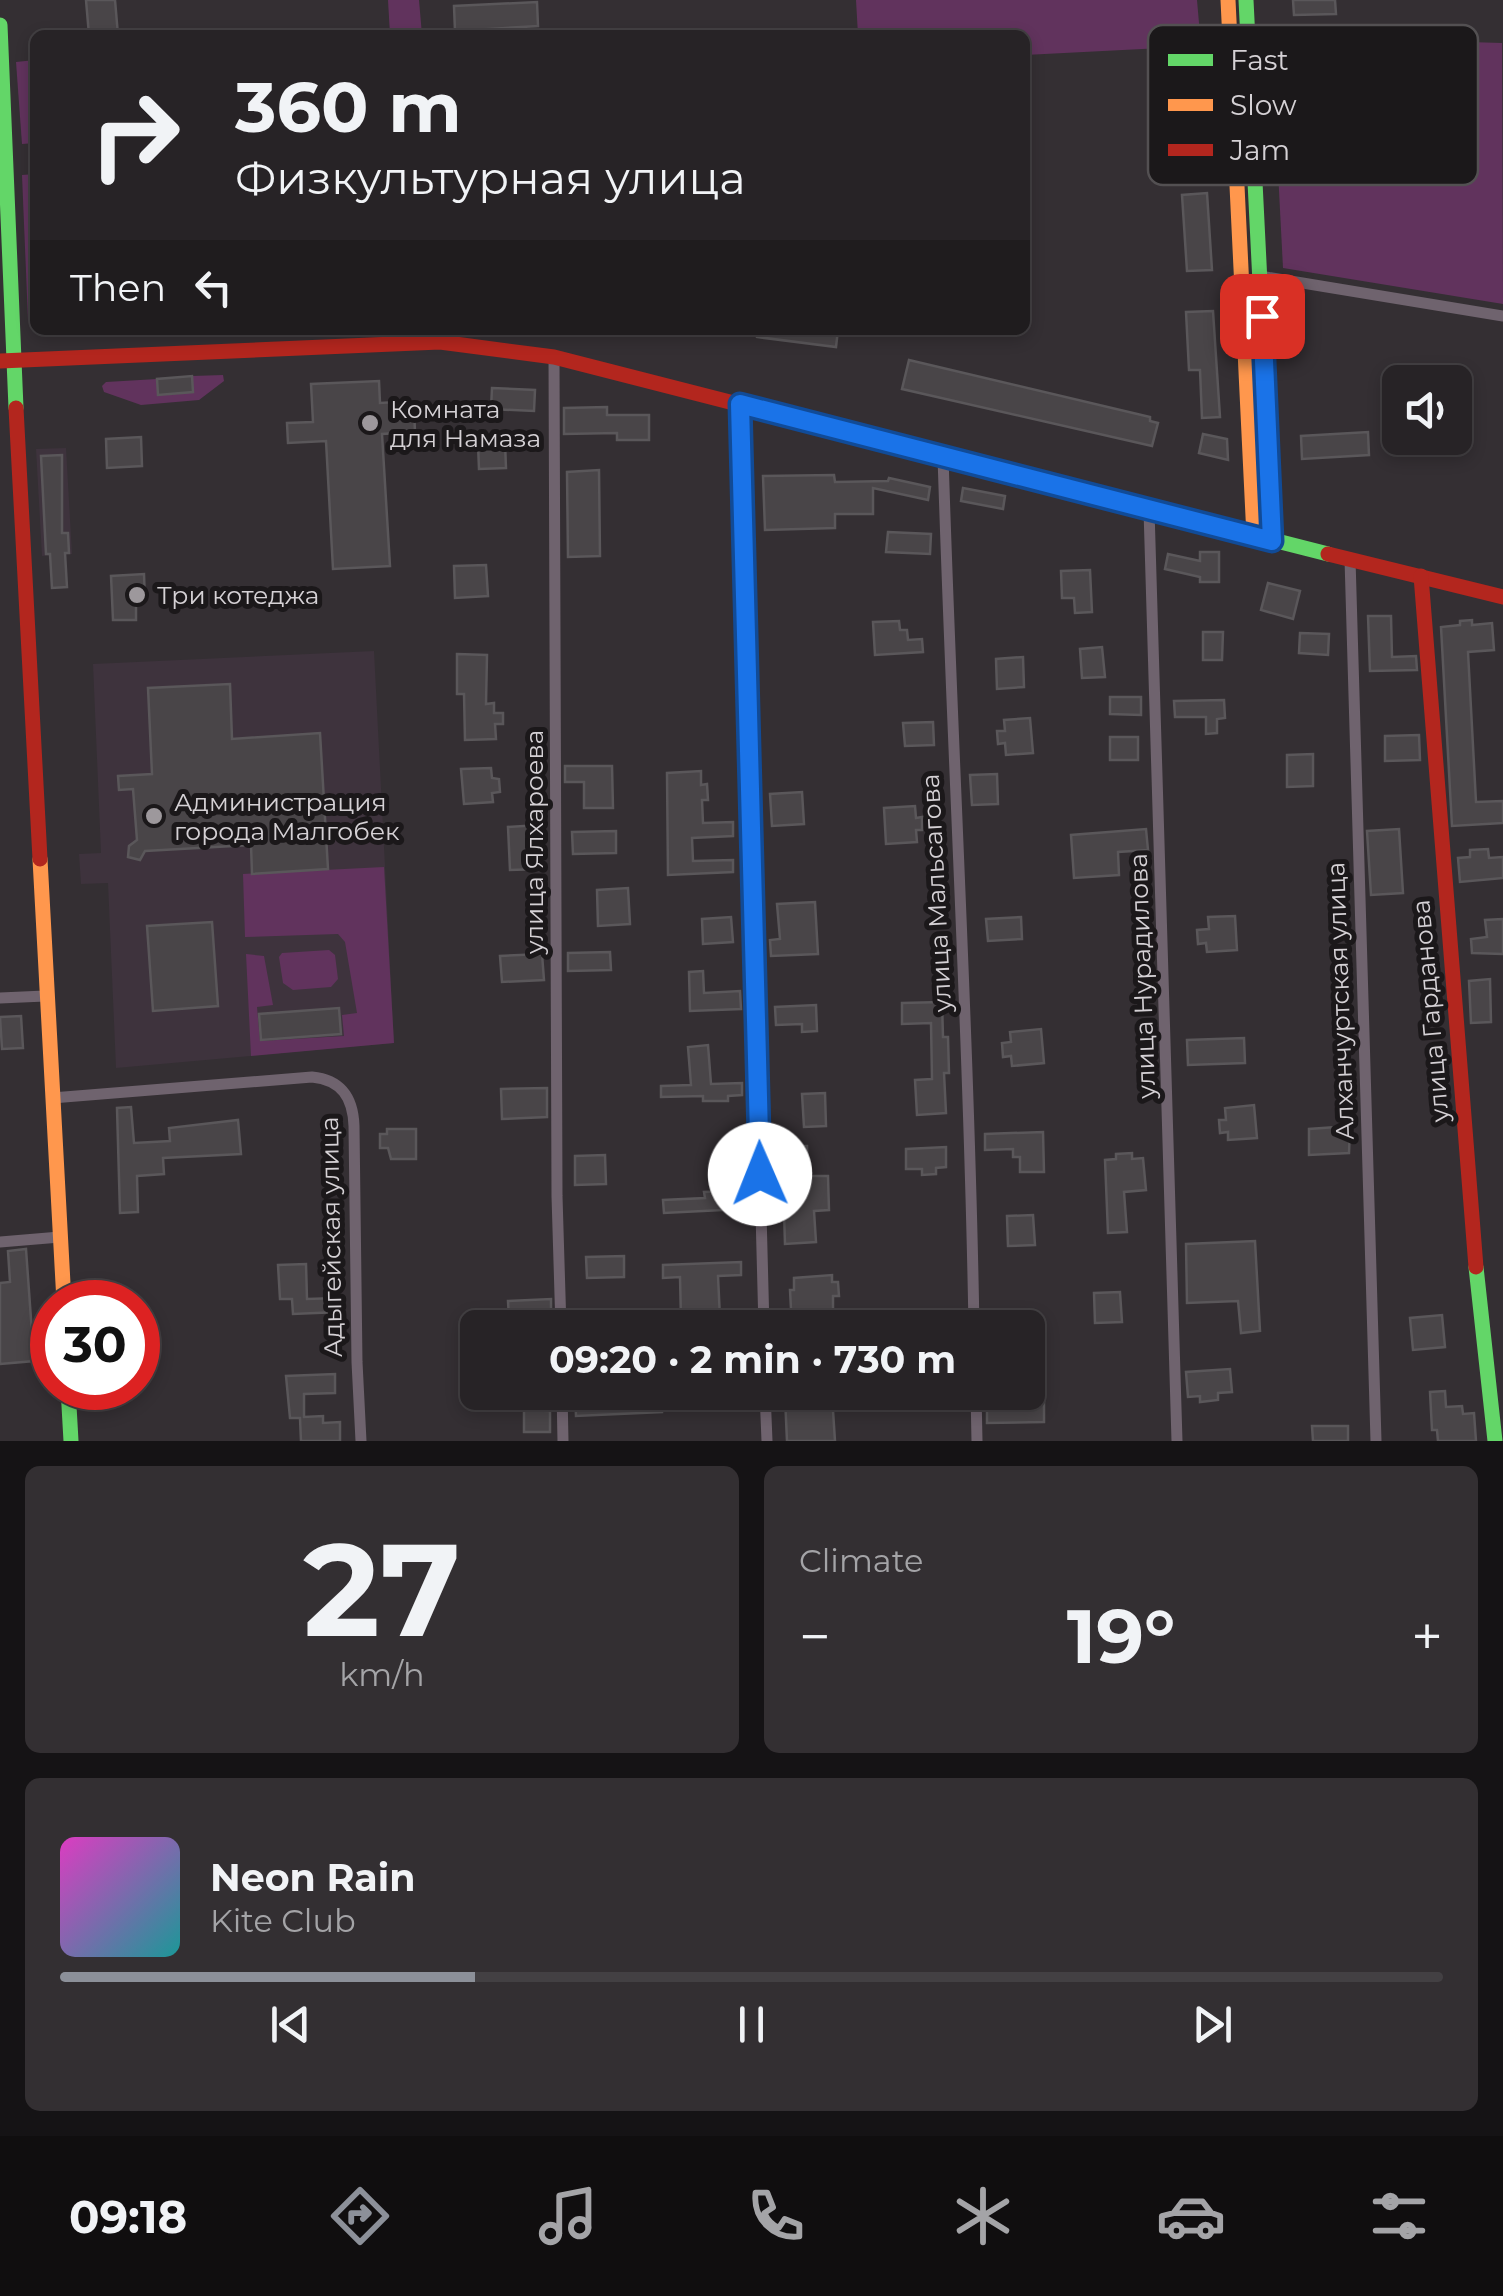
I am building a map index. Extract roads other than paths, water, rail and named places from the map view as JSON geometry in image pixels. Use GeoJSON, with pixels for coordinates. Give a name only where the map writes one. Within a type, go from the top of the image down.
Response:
{"type":"FeatureCollection","features":[{"type":"Feature","properties":{"kind":"street"},"geometry":{"type":"LineString","coordinates":[[1228,0],[1229,25]]}},
{"type":"Feature","properties":{"kind":"street"},"geometry":{"type":"LineString","coordinates":[[1246,0],[1247,25]]}},
{"type":"Feature","properties":{"kind":"street"},"geometry":{"type":"LineString","coordinates":[[0,25],[7,361],[63,1280]]}},
{"type":"Feature","properties":{"kind":"street"},"geometry":{"type":"LineString","coordinates":[[1237,185],[1254,536]]}},
{"type":"Feature","properties":{"kind":"street"},"geometry":{"type":"LineString","coordinates":[[1255,185],[1272,541]]}},
{"type":"Feature","properties":{"kind":"street"},"geometry":{"type":"LineString","coordinates":[[1260,276],[1503,316]]}},
{"type":"Feature","properties":{"kind":"street"},"geometry":{"type":"LineString","coordinates":[[7,361],[440,342],[554,357],[1503,597]]}},
{"type":"Feature","properties":{"kind":"street","name":"улица Ялхароева"},"geometry":{"type":"LineString","coordinates":[[554,357],[560,1310]]}},
{"type":"Feature","properties":{"kind":"street"},"geometry":{"type":"LineString","coordinates":[[740,404],[764,1310]]}},
{"type":"Feature","properties":{"kind":"street","name":"улица Мальсагова"},"geometry":{"type":"LineString","coordinates":[[943,456],[952,764],[970,1117],[974,1310]]}},
{"type":"Feature","properties":{"kind":"street","name":"улица Нурадилова"},"geometry":{"type":"LineString","coordinates":[[1149,510],[1176,1441]]}},
{"type":"Feature","properties":{"kind":"street","name":"Алханчуртская улица"},"geometry":{"type":"LineString","coordinates":[[1350,559],[1376,1441]]}},
{"type":"Feature","properties":{"kind":"street","name":"улица Гарданова"},"geometry":{"type":"LineString","coordinates":[[1420,576],[1477,1280],[1495,1441]]}},
{"type":"Feature","properties":{"kind":"street"},"geometry":{"type":"LineString","coordinates":[[0,998],[45,996]]}},
{"type":"Feature","properties":{"kind":"street","name":"Адыгейская улица"},"geometry":{"type":"LineString","coordinates":[[52,1098],[312,1077],[341,1086],[353,1110],[354,1126],[361,1441]]}},
{"type":"Feature","properties":{"kind":"street"},"geometry":{"type":"LineString","coordinates":[[0,1242],[60,1237]]}},
{"type":"Feature","properties":{"kind":"street"},"geometry":{"type":"LineString","coordinates":[[70,1410],[72,1441]]}},
{"type":"Feature","properties":{"kind":"street"},"geometry":{"type":"LineString","coordinates":[[563,1410],[564,1441]]}},
{"type":"Feature","properties":{"kind":"street"},"geometry":{"type":"LineString","coordinates":[[765,1410],[766,1441]]}},
{"type":"Feature","properties":{"kind":"street"},"geometry":{"type":"LineString","coordinates":[[976,1410],[976,1441]]}},
{"type":"Feature","properties":{"kind":"place","name":"Комната для Намаза"},"geometry":{"type":"Point","coordinates":[370,423]}},
{"type":"Feature","properties":{"kind":"place","name":"Три котеджа"},"geometry":{"type":"Point","coordinates":[137,595]}},
{"type":"Feature","properties":{"kind":"place","name":"Администрация города Малгобек"},"geometry":{"type":"Point","coordinates":[154,816]}}]}
